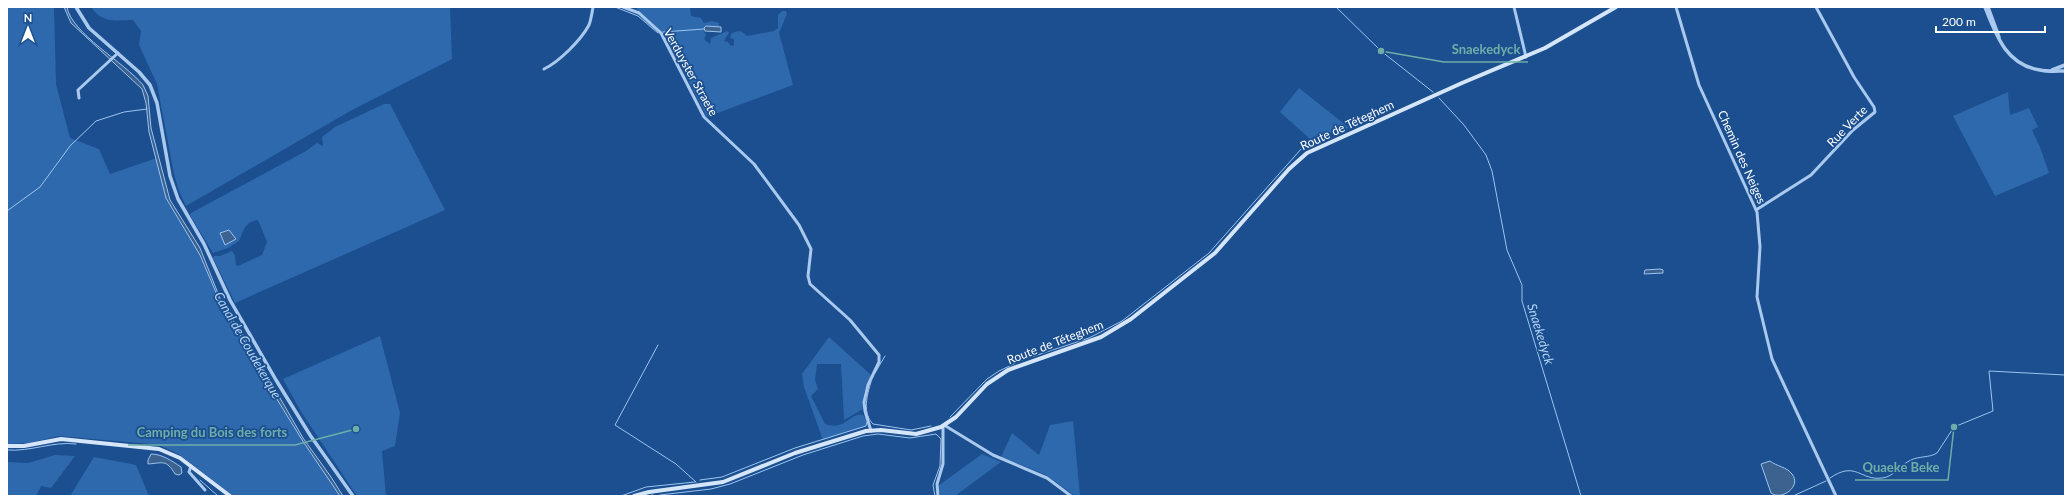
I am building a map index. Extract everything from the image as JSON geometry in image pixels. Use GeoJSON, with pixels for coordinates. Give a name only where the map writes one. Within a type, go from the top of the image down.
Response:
{"type":"FeatureCollection","features":[{"type":"Feature","properties":{"kind":"main road","name":"Route de Téteghem"},"geometry":{"type":"LineString","coordinates":[[634,496],[655,491],[721,483],[798,452],[871,431],[916,434],[943,426],[956,416],[987,384],[1008,370],[1101,337],[1131,319],[1215,253],[1288,169],[1302,156],[1432,96],[1526,57],[1554,43],[1616,7]]}},
{"type":"Feature","properties":{"kind":"main road"},"geometry":{"type":"LineString","coordinates":[[7,446],[24,446],[60,438],[146,447],[171,453],[192,466],[230,496]]}},
{"type":"Feature","properties":{"kind":"street"},"geometry":{"type":"LineString","coordinates":[[76,7],[88,28],[116,55],[140,73],[152,91],[157,104],[174,188],[180,204],[204,244],[225,292],[308,432],[353,496]]}},
{"type":"Feature","properties":{"kind":"street"},"geometry":{"type":"LineString","coordinates":[[544,69],[564,54],[586,30],[590,22],[593,7]]}},
{"type":"Feature","properties":{"kind":"street","name":"Verduyster Straete"},"geometry":{"type":"LineString","coordinates":[[623,7],[639,13],[661,33],[704,117],[754,164],[804,233],[811,251],[808,276],[811,286],[850,320],[878,353],[879,362],[868,385],[864,402],[871,431]]}},
{"type":"Feature","properties":{"kind":"street"},"geometry":{"type":"LineString","coordinates":[[1514,7],[1526,57]]}},
{"type":"Feature","properties":{"kind":"street","name":"Chemin des Neiges"},"geometry":{"type":"LineString","coordinates":[[1676,7],[1699,85],[1756,210],[1760,247],[1757,297],[1769,350],[1783,387],[1836,496]]}},
{"type":"Feature","properties":{"kind":"street","name":"Rue Verte"},"geometry":{"type":"LineString","coordinates":[[1756,210],[1811,175],[1855,128],[1875,112],[1816,7]]}},
{"type":"Feature","properties":{"kind":"street"},"geometry":{"type":"LineString","coordinates":[[1985,7],[1998,38],[2005,49],[2020,63],[2045,71],[2065,68]]}},
{"type":"Feature","properties":{"kind":"street"},"geometry":{"type":"LineString","coordinates":[[1988,7],[2005,49]]}},
{"type":"Feature","properties":{"kind":"street"},"geometry":{"type":"LineString","coordinates":[[79,98],[78,90],[116,55]]}},
{"type":"Feature","properties":{"kind":"street"},"geometry":{"type":"LineString","coordinates":[[2045,71],[2065,68]]}},
{"type":"Feature","properties":{"kind":"street"},"geometry":{"type":"LineString","coordinates":[[938,496],[937,484],[943,464],[943,426]]}},
{"type":"Feature","properties":{"kind":"street"},"geometry":{"type":"LineString","coordinates":[[943,426],[993,455],[1046,478],[1071,496]]}},
{"type":"Feature","properties":{"kind":"street"},"geometry":{"type":"LineString","coordinates":[[192,466],[189,472],[205,490]]}},
{"type":"Feature","properties":{"kind":"street"},"geometry":{"type":"LineString","coordinates":[[655,491],[657,496]]}},
{"type":"Feature","properties":{"kind":"shaded area"},"geometry":{"type":"Polygon","coordinates":[[[7,7],[54,7],[56,84],[70,138],[99,149],[110,174],[157,158],[166,198],[200,255],[220,304],[249,348],[270,388],[304,443],[340,496],[233,496],[180,455],[161,446],[151,444],[59,436],[28,443],[7,444],[7,7]]]}},
{"type":"Feature","properties":{"kind":"shaded area"},"geometry":{"type":"Polygon","coordinates":[[[91,7],[450,7],[452,59],[352,110],[186,206],[179,191],[174,174],[157,84],[139,45],[141,31],[133,20],[105,19],[91,7]]]}},
{"type":"Feature","properties":{"kind":"shaded area"},"geometry":{"type":"Polygon","coordinates":[[[637,7],[690,7],[691,16],[701,18],[704,23],[712,21],[719,23],[719,29],[703,29],[706,35],[704,39],[710,44],[711,38],[727,31],[729,33],[724,41],[728,42],[731,46],[734,45],[734,39],[730,38],[731,34],[735,32],[739,31],[747,36],[774,31],[778,28],[778,15],[782,11],[786,11],[787,14],[779,33],[793,85],[707,117],[683,70],[686,67],[685,61],[682,63],[680,61],[681,58],[670,50],[658,30],[653,30],[638,15],[637,7]]]}},
{"type":"Feature","properties":{"kind":"shaded area"},"geometry":{"type":"Polygon","coordinates":[[[1299,88],[1349,128],[1310,139],[1280,112],[1299,88]]]}},
{"type":"Feature","properties":{"kind":"shaded area"},"geometry":{"type":"Polygon","coordinates":[[[2008,92],[2010,115],[2029,108],[2038,127],[2032,130],[2049,173],[1995,196],[1953,116],[2008,92]]]}},
{"type":"Feature","properties":{"kind":"shaded area"},"geometry":{"type":"Polygon","coordinates":[[[384,104],[390,104],[445,210],[235,303],[213,258],[214,256],[220,256],[232,251],[235,256],[236,265],[238,266],[262,255],[267,242],[259,222],[257,220],[249,223],[243,230],[239,241],[228,248],[213,253],[190,215],[191,213],[306,151],[317,143],[323,146],[322,137],[335,127],[384,104]]]}},
{"type":"Feature","properties":{"kind":"shaded area"},"geometry":{"type":"Polygon","coordinates":[[[380,336],[400,413],[395,446],[382,451],[386,496],[357,496],[300,410],[283,379],[380,336]]]}},
{"type":"Feature","properties":{"kind":"shaded area"},"geometry":{"type":"Polygon","coordinates":[[[829,337],[871,375],[864,393],[863,409],[844,420],[841,364],[817,364],[815,380],[818,389],[811,396],[825,424],[832,426],[843,424],[858,415],[863,415],[866,419],[866,426],[823,440],[804,387],[802,374],[829,337]]]}},
{"type":"Feature","properties":{"kind":"shaded area"},"geometry":{"type":"Polygon","coordinates":[[[1073,421],[1080,496],[1075,496],[1046,475],[1001,457],[1012,433],[1039,455],[1050,425],[1073,421]]]}},
{"type":"Feature","properties":{"kind":"shaded area"},"geometry":{"type":"Polygon","coordinates":[[[982,454],[1001,462],[955,496],[940,496],[938,486],[982,454]]]}},
{"type":"Feature","properties":{"kind":"shaded area"},"geometry":{"type":"Polygon","coordinates":[[[55,455],[75,456],[51,488],[41,486],[36,496],[7,496],[7,462],[28,463],[55,455]]]}},
{"type":"Feature","properties":{"kind":"shaded area"},"geometry":{"type":"Polygon","coordinates":[[[94,457],[136,465],[149,496],[70,496],[94,457]]]}},
{"type":"Feature","properties":{"kind":"water","name":"Canal de Coudekerque"},"geometry":{"type":"Polygon","coordinates":[[[64,7],[67,7],[71,17],[78,27],[88,37],[135,76],[143,85],[148,96],[151,128],[170,200],[200,248],[223,306],[246,339],[303,438],[343,496],[340,496],[304,443],[270,388],[249,348],[223,309],[200,255],[166,198],[149,132],[146,103],[142,89],[71,23],[64,7]]]}},
{"type":"Feature","properties":{"kind":"water"},"geometry":{"type":"Polygon","coordinates":[[[706,26],[721,27],[721,32],[705,31],[704,28],[706,26]]]}},
{"type":"Feature","properties":{"kind":"water"},"geometry":{"type":"Polygon","coordinates":[[[229,230],[236,239],[225,245],[220,233],[229,230]]]}},
{"type":"Feature","properties":{"kind":"water"},"geometry":{"type":"Polygon","coordinates":[[[1645,270],[1663,270],[1663,273],[1644,274],[1645,270]]]}},
{"type":"Feature","properties":{"kind":"water"},"geometry":{"type":"Polygon","coordinates":[[[151,454],[155,454],[174,462],[181,467],[182,473],[179,475],[175,474],[169,466],[164,463],[148,464],[151,454]]]}},
{"type":"Feature","properties":{"kind":"water"},"geometry":{"type":"Polygon","coordinates":[[[1770,461],[1792,474],[1794,479],[1793,487],[1785,494],[1775,495],[1771,493],[1761,464],[1770,461]]]}},
{"type":"Feature","properties":{"kind":"waterway"},"geometry":{"type":"LineString","coordinates":[[615,7],[638,16],[658,33]]}},
{"type":"Feature","properties":{"kind":"waterway","name":"Snaekedyck"},"geometry":{"type":"LineString","coordinates":[[1336,7],[1381,51],[1433,92]]}},
{"type":"Feature","properties":{"kind":"waterway"},"geometry":{"type":"LineString","coordinates":[[663,32],[704,29]]}},
{"type":"Feature","properties":{"kind":"waterway","name":"Snaekedyck"},"geometry":{"type":"LineString","coordinates":[[1439,98],[1464,125],[1486,155],[1492,171],[1507,250],[1522,285],[1522,301],[1581,496]]}},
{"type":"Feature","properties":{"kind":"waterway"},"geometry":{"type":"LineString","coordinates":[[7,211],[40,187],[70,146],[96,121],[124,112],[147,109]]}},
{"type":"Feature","properties":{"kind":"waterway"},"geometry":{"type":"LineString","coordinates":[[950,417],[987,379],[999,371],[1022,360],[1089,338],[1122,321],[1209,253],[1310,139]]}},
{"type":"Feature","properties":{"kind":"waterway"},"geometry":{"type":"LineString","coordinates":[[658,345],[615,425],[676,464],[696,482]]}},
{"type":"Feature","properties":{"kind":"waterway"},"geometry":{"type":"LineString","coordinates":[[875,373],[885,356]]}},
{"type":"Feature","properties":{"kind":"waterway"},"geometry":{"type":"LineString","coordinates":[[1830,478],[1846,471],[1858,472],[1868,477],[1882,478],[1894,473],[1911,460],[1931,456],[1937,453],[1954,427],[1993,411],[1989,371],[2065,375]]}},
{"type":"Feature","properties":{"kind":"waterway"},"geometry":{"type":"LineString","coordinates":[[871,382],[866,409],[867,415],[873,424],[911,430],[931,426]]}},
{"type":"Feature","properties":{"kind":"waterway"},"geometry":{"type":"LineString","coordinates":[[700,480],[722,477],[795,448],[866,426],[867,422]]}},
{"type":"Feature","properties":{"kind":"waterway"},"geometry":{"type":"LineString","coordinates":[[660,495],[711,489],[730,484],[803,455],[863,436],[878,434],[910,438],[936,434],[941,439],[940,466],[933,485],[935,496]]}},
{"type":"Feature","properties":{"kind":"waterway"},"geometry":{"type":"LineString","coordinates":[[7,450],[67,443],[76,444]]}},
{"type":"Feature","properties":{"kind":"waterway"},"geometry":{"type":"LineString","coordinates":[[200,480],[218,496]]}},
{"type":"Feature","properties":{"kind":"waterway"},"geometry":{"type":"LineString","coordinates":[[1793,496],[1826,481]]}},
{"type":"Feature","properties":{"kind":"waterway"},"geometry":{"type":"LineString","coordinates":[[621,496],[646,487],[695,482]]}},
{"type":"Feature","properties":{"kind":"waterway"},"geometry":{"type":"LineString","coordinates":[[647,496],[653,495]]}},
{"type":"Feature","properties":{"kind":"place","name":"Snaekedyck"},"geometry":{"type":"Point","coordinates":[1381,51]}},
{"type":"Feature","properties":{"kind":"place","name":"Quaeke Beke"},"geometry":{"type":"Point","coordinates":[1954,427]}},
{"type":"Feature","properties":{"kind":"place","name":"Camping du Bois des forts"},"geometry":{"type":"Point","coordinates":[356,429]}}]}
